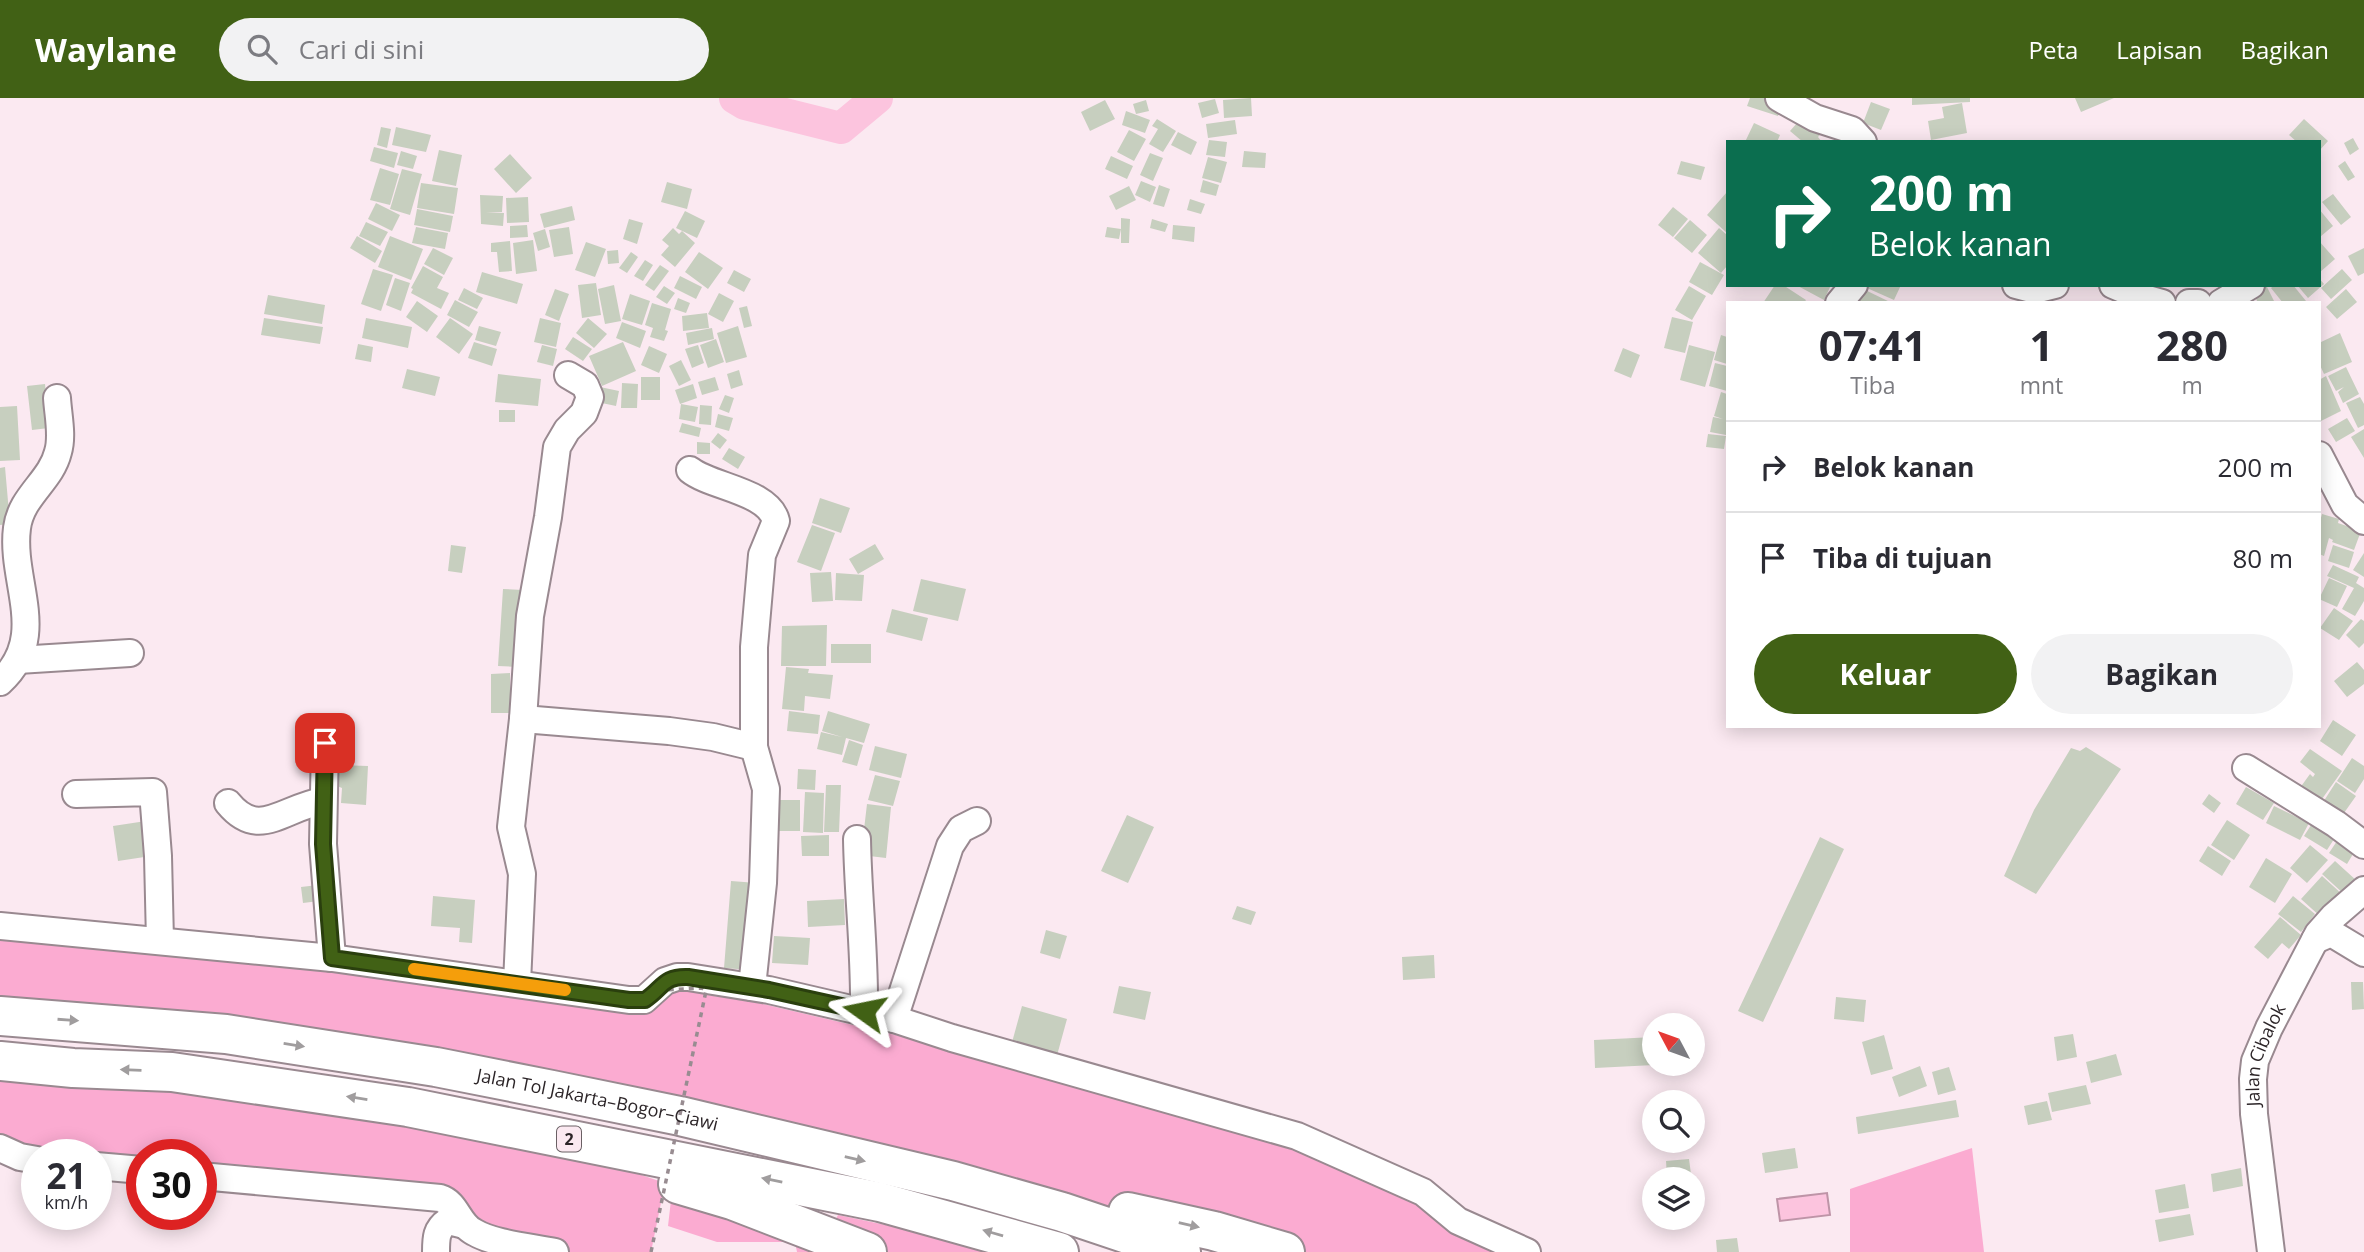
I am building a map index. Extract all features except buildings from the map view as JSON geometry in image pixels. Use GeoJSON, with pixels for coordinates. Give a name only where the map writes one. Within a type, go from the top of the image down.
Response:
{"type":"FeatureCollection","features":[{"type":"Feature","properties":{"kind":"highway","name":"Jalan Tol Jakarta–Bogor–Ciawi"},"geometry":{"type":"LineString","coordinates":[[0,1016],[226,1034],[436,1067],[680,1116],[953,1181],[1062,1212],[1181,1252]]}},
{"type":"Feature","properties":{"kind":"highway","name":"2"},"geometry":{"type":"LineString","coordinates":[[0,1061],[73,1068],[172,1072],[408,1107],[880,1202],[1059,1252]]}},
{"type":"Feature","properties":{"kind":"highway"},"geometry":{"type":"LineString","coordinates":[[408,1107],[544,1142],[732,1200],[867,1252]]}},
{"type":"Feature","properties":{"kind":"highway"},"geometry":{"type":"LineString","coordinates":[[953,1181],[1153,1217],[1214,1231],[1285,1252]]}},
{"type":"Feature","properties":{"kind":"street"},"geometry":{"type":"LineString","coordinates":[[1781,99],[1815,118],[1852,131],[1861,140]]}},
{"type":"Feature","properties":{"kind":"street"},"geometry":{"type":"LineString","coordinates":[[1841,301],[1852,287]]}},
{"type":"Feature","properties":{"kind":"street"},"geometry":{"type":"LineString","coordinates":[[2024,287],[2035,290],[2046,287]]}},
{"type":"Feature","properties":{"kind":"street"},"geometry":{"type":"LineString","coordinates":[[2118,287],[2149,301]]}},
{"type":"Feature","properties":{"kind":"street"},"geometry":{"type":"LineString","coordinates":[[2224,301],[2248,287]]}},
{"type":"Feature","properties":{"kind":"street"},"geometry":{"type":"LineString","coordinates":[[517,983],[522,874],[511,827],[523,719],[530,616],[548,517],[554,457],[560,439],[584,413],[590,397],[585,384],[568,375]]}},
{"type":"Feature","properties":{"kind":"street"},"geometry":{"type":"LineString","coordinates":[[0,682],[23,650],[26,630],[23,583],[8,540],[26,501],[50,470],[58,453],[60,432],[57,398]]}},
{"type":"Feature","properties":{"kind":"street"},"geometry":{"type":"LineString","coordinates":[[2321,459],[2345,505],[2364,521]]}},
{"type":"Feature","properties":{"kind":"street"},"geometry":{"type":"LineString","coordinates":[[690,470],[700,477],[733,488],[761,503],[775,516],[775,527],[762,555],[754,647],[754,747],[766,789],[763,883],[752,987]]}},
{"type":"Feature","properties":{"kind":"street"},"geometry":{"type":"LineString","coordinates":[[18,660],[130,653]]}},
{"type":"Feature","properties":{"kind":"street"},"geometry":{"type":"LineString","coordinates":[[523,719],[669,731],[713,737],[754,747]]}},
{"type":"Feature","properties":{"kind":"street"},"geometry":{"type":"LineString","coordinates":[[325,743],[324,866],[332,958]]}},
{"type":"Feature","properties":{"kind":"street"},"geometry":{"type":"LineString","coordinates":[[2246,768],[2336,824],[2364,845]]}},
{"type":"Feature","properties":{"kind":"street"},"geometry":{"type":"LineString","coordinates":[[76,794],[153,792],[160,941]]}},
{"type":"Feature","properties":{"kind":"street"},"geometry":{"type":"LineString","coordinates":[[228,803],[242,818],[261,821],[306,803],[323,801]]}},
{"type":"Feature","properties":{"kind":"street"},"geometry":{"type":"LineString","coordinates":[[894,1019],[950,846],[961,829],[978,821]]}},
{"type":"Feature","properties":{"kind":"street"},"geometry":{"type":"LineString","coordinates":[[857,839],[865,965],[864,1011]]}},
{"type":"Feature","properties":{"kind":"street","name":"Jalan Cibalok"},"geometry":{"type":"LineString","coordinates":[[2271,1252],[2254,1114],[2255,1061],[2269,1028],[2315,940],[2334,916],[2364,890]]}},
{"type":"Feature","properties":{"kind":"street"},"geometry":{"type":"LineString","coordinates":[[0,926],[332,958],[639,1000],[648,998],[665,981],[677,976],[752,987],[894,1019],[1297,1136],[1423,1192],[1458,1221],[1527,1252]]}},
{"type":"Feature","properties":{"kind":"street"},"geometry":{"type":"LineString","coordinates":[[2315,940],[2331,933],[2364,953]]}},
{"type":"Feature","properties":{"kind":"street"},"geometry":{"type":"LineString","coordinates":[[0,1148],[21,1157]]}},
{"type":"Feature","properties":{"kind":"street"},"geometry":{"type":"LineString","coordinates":[[217,1177],[440,1198],[452,1204],[464,1225]]}},
{"type":"Feature","properties":{"kind":"street"},"geometry":{"type":"LineString","coordinates":[[436,1252],[436,1235],[440,1226],[448,1221],[464,1225],[482,1236],[555,1252]]}},
{"type":"Feature","properties":{"kind":"path"},"geometry":{"type":"LineString","coordinates":[[650,1252],[706,991],[702,988],[663,990]]}},
{"type":"Feature","properties":{"kind":"shaded area"},"geometry":{"type":"Polygon","coordinates":[[[0,925],[610,996],[714,980],[707,995],[754,1002],[917,1040],[1283,1145],[1527,1252],[1287,1252],[741,1132],[0,1016],[0,925]]]}},
{"type":"Feature","properties":{"kind":"shaded area"},"geometry":{"type":"Polygon","coordinates":[[[0,1061],[544,1142],[665,1183],[651,1252],[552,1252],[482,1236],[452,1204],[217,1178],[217,1139],[126,1139],[126,1165],[112,1160],[112,1139],[21,1139],[21,1152],[0,1149],[0,1061]]]}},
{"type":"Feature","properties":{"kind":"shaded area"},"geometry":{"type":"Polygon","coordinates":[[[1972,1148],[1984,1252],[1850,1252],[1850,1189],[1972,1148]]]}},
{"type":"Feature","properties":{"kind":"shaded area"},"geometry":{"type":"Polygon","coordinates":[[[673,1183],[827,1236],[838,1215],[1015,1252],[797,1252],[795,1242],[717,1242],[668,1226],[673,1183]]]}},
{"type":"Feature","properties":{"kind":"shaded area"},"geometry":{"type":"Polygon","coordinates":[[[1827,1193],[1830,1215],[1780,1221],[1777,1199],[1827,1193]]]}},
{"type":"Feature","properties":{"kind":"waterway"},"geometry":{"type":"LineString","coordinates":[[735,98],[745,104],[841,128],[877,98]]}},
{"type":"Feature","properties":{"kind":"slow traffic"},"geometry":{"type":"LineString","coordinates":[[414,969],[565,990]]}},
{"type":"Feature","properties":{"kind":"route"},"geometry":{"type":"LineString","coordinates":[[325,743],[323,844],[332,958],[629,1000],[645,1000],[670,978],[688,977],[769,990],[864,1011]]}}]}
